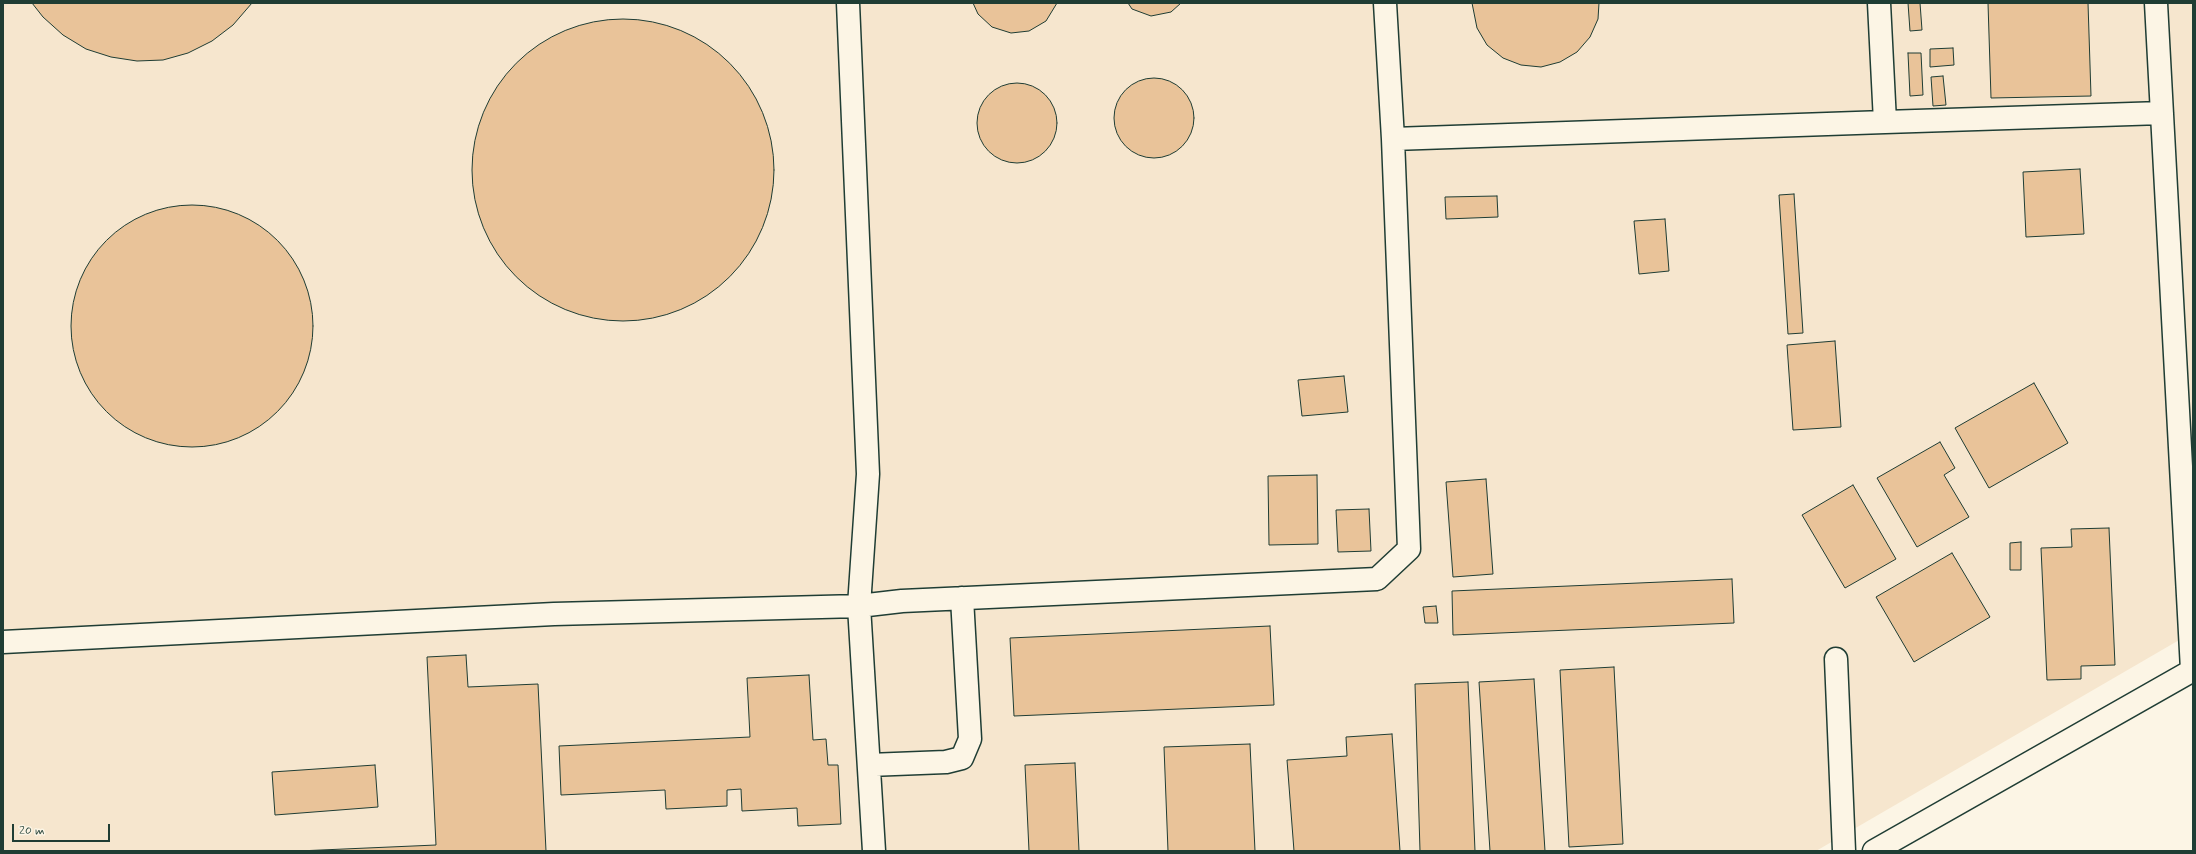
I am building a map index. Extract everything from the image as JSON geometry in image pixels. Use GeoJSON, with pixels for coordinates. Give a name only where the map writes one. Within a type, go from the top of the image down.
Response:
{"type":"FeatureCollection","features":[{"type":"Feature","properties":{"kind":"street"},"geometry":{"type":"LineString","coordinates":[[848,3],[868,474],[859,606],[874,851]]}},
{"type":"Feature","properties":{"kind":"street"},"geometry":{"type":"LineString","coordinates":[[3,642],[554,614],[859,606],[902,601],[1378,579],[1409,550],[1393,139],[1385,3]]}},
{"type":"Feature","properties":{"kind":"street"},"geometry":{"type":"LineString","coordinates":[[1879,3],[1885,122]]}},
{"type":"Feature","properties":{"kind":"street"},"geometry":{"type":"LineString","coordinates":[[1874,851],[2193,670],[2156,3]]}},
{"type":"Feature","properties":{"kind":"street"},"geometry":{"type":"LineString","coordinates":[[1393,139],[2162,113]]}},
{"type":"Feature","properties":{"kind":"street"},"geometry":{"type":"LineString","coordinates":[[869,765],[946,762],[962,758],[970,739],[962,598]]}},
{"type":"Feature","properties":{"kind":"street"},"geometry":{"type":"LineString","coordinates":[[1836,659],[1844,851]]}},
{"type":"Feature","properties":{"kind":"shaded area"},"geometry":{"type":"Polygon","coordinates":[[[3,3],[2193,3],[2193,632],[1816,851],[3,851],[3,3]]]}},
{"type":"Feature","properties":{"kind":"building"},"geometry":{"type":"Polygon","coordinates":[[[32,3],[252,3],[233,25],[212,41],[188,53],[163,60],[137,61],[111,57],[86,49],[63,35],[43,17],[32,3]]]}},
{"type":"Feature","properties":{"kind":"building"},"geometry":{"type":"Polygon","coordinates":[[[973,3],[1057,3],[1046,21],[1029,31],[1011,33],[992,27],[978,14],[973,3]]]}},
{"type":"Feature","properties":{"kind":"building"},"geometry":{"type":"Polygon","coordinates":[[[1128,3],[1181,3],[1171,12],[1151,16],[1132,9],[1128,3]]]}},
{"type":"Feature","properties":{"kind":"building"},"geometry":{"type":"Polygon","coordinates":[[[1472,3],[1599,3],[1598,19],[1590,37],[1577,52],[1560,62],[1541,67],[1521,65],[1503,58],[1487,45],[1477,28],[1472,3]]]}},
{"type":"Feature","properties":{"kind":"building"},"geometry":{"type":"Polygon","coordinates":[[[1908,3],[1920,3],[1922,30],[1910,31],[1908,3]]]}},
{"type":"Feature","properties":{"kind":"building"},"geometry":{"type":"Polygon","coordinates":[[[1988,3],[2088,3],[2091,96],[1991,98],[1988,3]]]}},
{"type":"Feature","properties":{"kind":"building"},"geometry":{"type":"Polygon","coordinates":[[[623,19],[652,22],[681,31],[707,45],[730,63],[748,86],[762,112],[771,141],[774,170],[771,199],[762,228],[748,254],[730,277],[707,295],[681,309],[652,318],[623,321],[594,318],[565,309],[539,295],[516,277],[498,254],[484,228],[475,199],[472,170],[475,141],[484,112],[498,86],[516,63],[539,45],[565,31],[594,22],[623,19]]]}},
{"type":"Feature","properties":{"kind":"building"},"geometry":{"type":"Polygon","coordinates":[[[1953,48],[1954,65],[1930,67],[1930,49],[1953,48]]]}},
{"type":"Feature","properties":{"kind":"building"},"geometry":{"type":"Polygon","coordinates":[[[1908,53],[1921,53],[1923,95],[1910,96],[1908,53]]]}},
{"type":"Feature","properties":{"kind":"building"},"geometry":{"type":"Polygon","coordinates":[[[1943,76],[1946,105],[1933,106],[1931,77],[1943,76]]]}},
{"type":"Feature","properties":{"kind":"building"},"geometry":{"type":"Polygon","coordinates":[[[1154,78],[1169,81],[1182,90],[1191,103],[1194,118],[1191,133],[1182,146],[1169,155],[1154,158],[1139,155],[1126,146],[1117,133],[1114,118],[1117,103],[1126,90],[1139,81],[1154,78]]]}},
{"type":"Feature","properties":{"kind":"building"},"geometry":{"type":"Polygon","coordinates":[[[1017,83],[1032,86],[1045,95],[1054,108],[1057,123],[1054,138],[1045,151],[1032,160],[1017,163],[1002,160],[989,151],[980,138],[977,123],[980,108],[989,95],[1002,86],[1017,83]]]}},
{"type":"Feature","properties":{"kind":"building"},"geometry":{"type":"Polygon","coordinates":[[[2080,169],[2084,234],[2026,237],[2023,172],[2080,169]]]}},
{"type":"Feature","properties":{"kind":"building"},"geometry":{"type":"Polygon","coordinates":[[[1794,194],[1803,333],[1788,334],[1779,195],[1794,194]]]}},
{"type":"Feature","properties":{"kind":"building"},"geometry":{"type":"Polygon","coordinates":[[[1497,196],[1498,217],[1446,219],[1445,197],[1497,196]]]}},
{"type":"Feature","properties":{"kind":"building"},"geometry":{"type":"Polygon","coordinates":[[[192,205],[227,210],[249,219],[269,233],[285,249],[299,269],[308,291],[313,326],[308,361],[299,383],[285,403],[269,419],[249,433],[227,442],[192,447],[157,442],[135,433],[115,419],[99,403],[85,383],[76,361],[71,326],[76,291],[85,269],[99,249],[115,233],[135,219],[157,210],[192,205]]]}},
{"type":"Feature","properties":{"kind":"building"},"geometry":{"type":"Polygon","coordinates":[[[1665,219],[1669,271],[1639,274],[1634,221],[1665,219]]]}},
{"type":"Feature","properties":{"kind":"building"},"geometry":{"type":"Polygon","coordinates":[[[1835,341],[1841,427],[1793,430],[1787,345],[1835,341]]]}},
{"type":"Feature","properties":{"kind":"building"},"geometry":{"type":"Polygon","coordinates":[[[1344,376],[1348,412],[1302,416],[1298,380],[1344,376]]]}},
{"type":"Feature","properties":{"kind":"building"},"geometry":{"type":"Polygon","coordinates":[[[2034,383],[2068,443],[1989,488],[1955,428],[2034,383]]]}},
{"type":"Feature","properties":{"kind":"building"},"geometry":{"type":"Polygon","coordinates":[[[1940,442],[1955,468],[1944,475],[1969,517],[1917,547],[1877,478],[1940,442]]]}},
{"type":"Feature","properties":{"kind":"building"},"geometry":{"type":"Polygon","coordinates":[[[1317,475],[1318,544],[1269,545],[1268,476],[1317,475]]]}},
{"type":"Feature","properties":{"kind":"building"},"geometry":{"type":"Polygon","coordinates":[[[1486,479],[1493,574],[1453,577],[1446,482],[1486,479]]]}},
{"type":"Feature","properties":{"kind":"building"},"geometry":{"type":"Polygon","coordinates":[[[1853,485],[1896,559],[1845,588],[1802,515],[1853,485]]]}},
{"type":"Feature","properties":{"kind":"building"},"geometry":{"type":"Polygon","coordinates":[[[1369,509],[1371,551],[1338,552],[1336,510],[1369,509]]]}},
{"type":"Feature","properties":{"kind":"building"},"geometry":{"type":"Polygon","coordinates":[[[2109,528],[2115,665],[2081,666],[2081,679],[2047,680],[2041,548],[2072,547],[2071,529],[2109,528]]]}},
{"type":"Feature","properties":{"kind":"building"},"geometry":{"type":"Polygon","coordinates":[[[2021,542],[2021,570],[2010,570],[2010,543],[2021,542]]]}},
{"type":"Feature","properties":{"kind":"building"},"geometry":{"type":"Polygon","coordinates":[[[1952,553],[1990,617],[1914,662],[1876,597],[1952,553]]]}},
{"type":"Feature","properties":{"kind":"building"},"geometry":{"type":"Polygon","coordinates":[[[1732,579],[1734,623],[1453,635],[1452,591],[1732,579]]]}},
{"type":"Feature","properties":{"kind":"building"},"geometry":{"type":"Polygon","coordinates":[[[1436,606],[1438,623],[1425,623],[1423,607],[1436,606]]]}},
{"type":"Feature","properties":{"kind":"building"},"geometry":{"type":"Polygon","coordinates":[[[1270,626],[1274,705],[1014,716],[1010,638],[1270,626]]]}},
{"type":"Feature","properties":{"kind":"building"},"geometry":{"type":"Polygon","coordinates":[[[466,655],[468,687],[538,684],[546,851],[298,851],[436,845],[427,657],[466,655]]]}},
{"type":"Feature","properties":{"kind":"building"},"geometry":{"type":"Polygon","coordinates":[[[1614,667],[1623,844],[1569,847],[1560,670],[1614,667]]]}},
{"type":"Feature","properties":{"kind":"building"},"geometry":{"type":"Polygon","coordinates":[[[809,675],[813,740],[826,739],[828,765],[838,765],[841,824],[798,826],[797,808],[742,811],[741,789],[727,790],[727,806],[666,809],[665,790],[561,795],[559,746],[750,737],[747,678],[809,675]]]}},
{"type":"Feature","properties":{"kind":"building"},"geometry":{"type":"Polygon","coordinates":[[[1534,679],[1545,851],[1490,851],[1479,682],[1534,679]]]}},
{"type":"Feature","properties":{"kind":"building"},"geometry":{"type":"Polygon","coordinates":[[[1468,682],[1475,851],[1420,851],[1415,684],[1468,682]]]}},
{"type":"Feature","properties":{"kind":"building"},"geometry":{"type":"Polygon","coordinates":[[[1392,734],[1400,851],[1294,851],[1287,760],[1347,756],[1346,737],[1392,734]]]}},
{"type":"Feature","properties":{"kind":"building"},"geometry":{"type":"Polygon","coordinates":[[[1250,744],[1255,851],[1168,851],[1164,747],[1250,744]]]}},
{"type":"Feature","properties":{"kind":"building"},"geometry":{"type":"Polygon","coordinates":[[[1075,763],[1079,851],[1029,851],[1025,765],[1075,763]]]}},
{"type":"Feature","properties":{"kind":"building"},"geometry":{"type":"Polygon","coordinates":[[[375,765],[378,807],[275,815],[272,772],[375,765]]]}}]}
